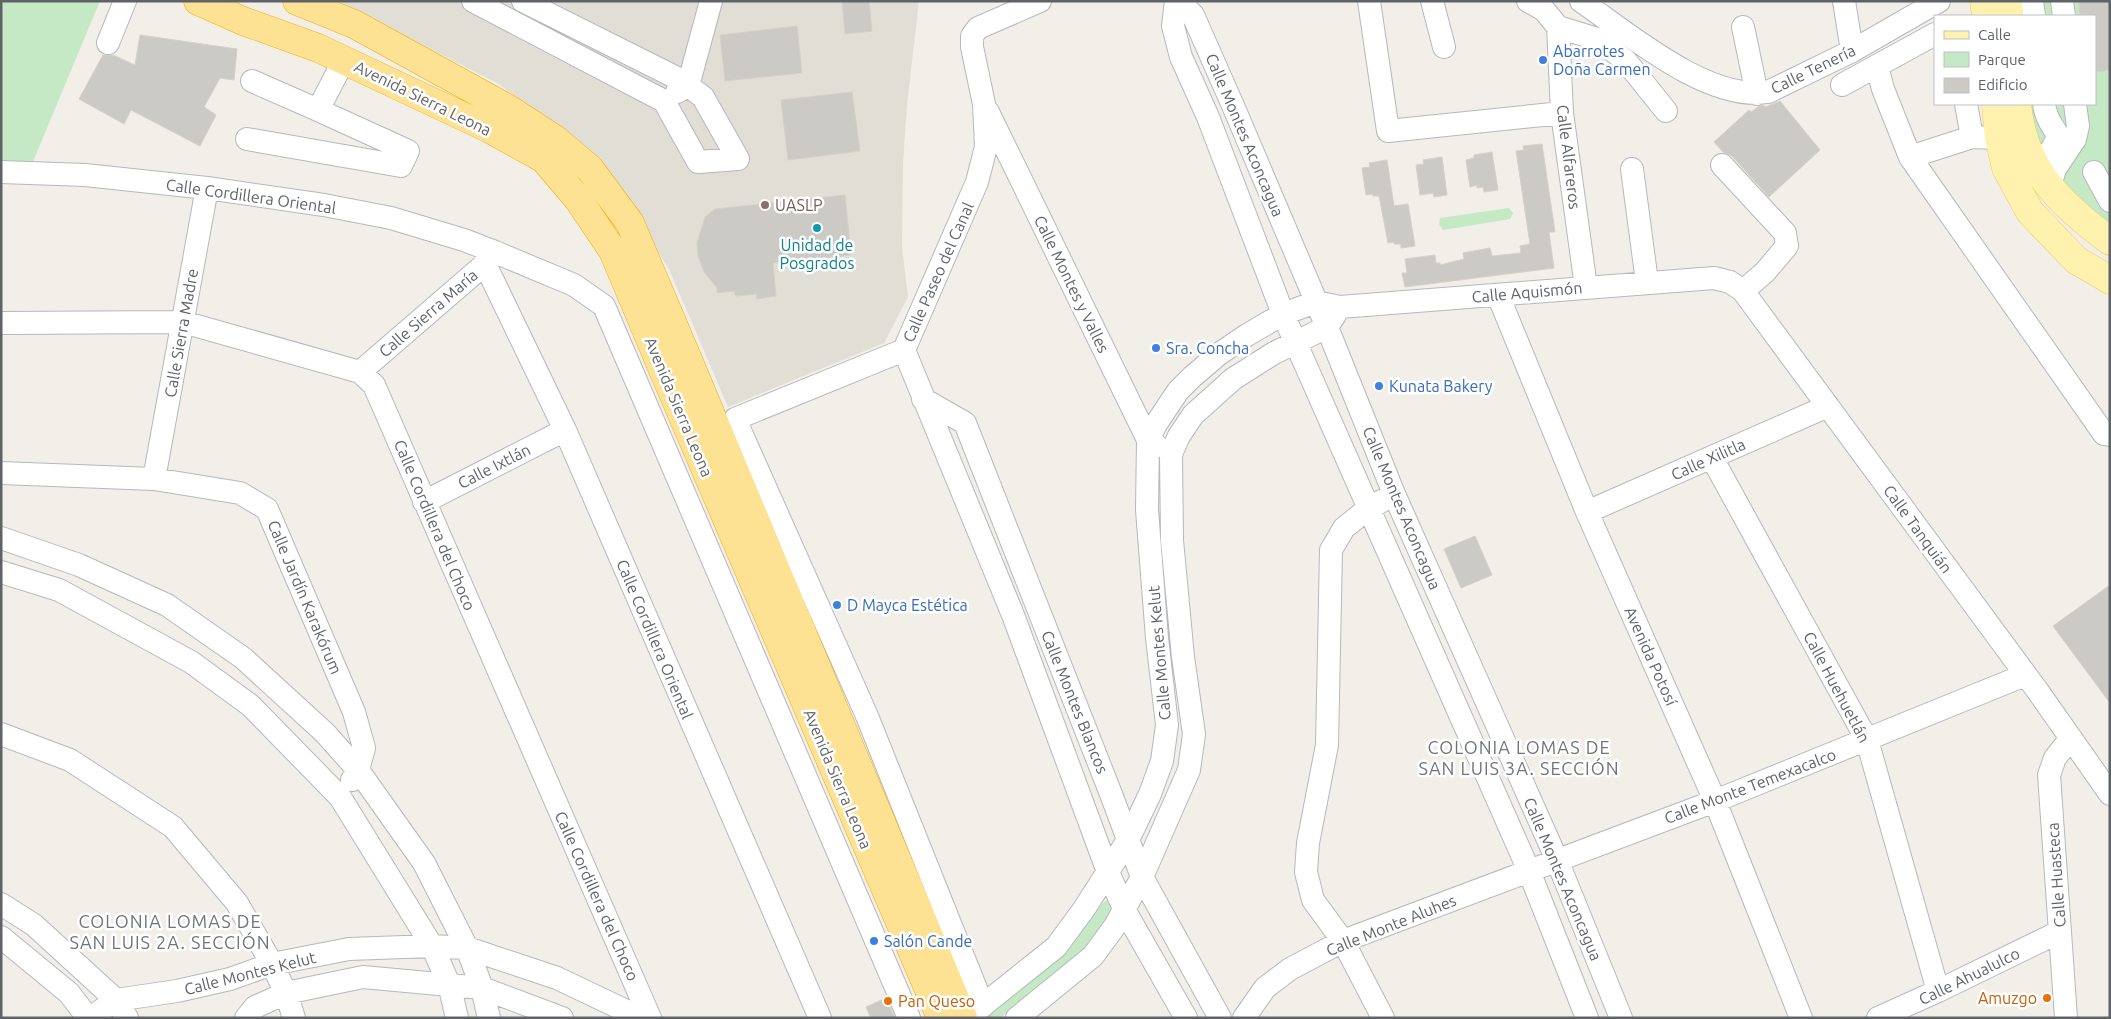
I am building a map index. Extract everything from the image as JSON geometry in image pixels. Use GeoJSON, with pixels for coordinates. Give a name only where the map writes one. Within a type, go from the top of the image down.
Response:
{"type":"FeatureCollection","features":[{"type":"Feature","properties":{"kind":"highway","name":"Avenida Sierra Leona"},"geometry":{"type":"LineString","coordinates":[[198,1],[243,21],[318,48],[490,129],[544,158],[578,199],[614,251],[663,370],[871,827],[971,1014]]}},
{"type":"Feature","properties":{"kind":"highway","name":"Avenida Sierra Leona"},"geometry":{"type":"LineString","coordinates":[[311,4],[354,24],[501,105],[556,140],[590,170],[630,223],[871,827],[941,1018]]}},
{"type":"Feature","properties":{"kind":"highway"},"geometry":{"type":"LineString","coordinates":[[243,21],[262,22],[291,29],[300,28],[306,26],[311,4]]}},
{"type":"Feature","properties":{"kind":"highway"},"geometry":{"type":"LineString","coordinates":[[344,60],[360,57],[375,60],[501,105]]}},
{"type":"Feature","properties":{"kind":"main road"},"geometry":{"type":"LineString","coordinates":[[1984,1],[1986,15]]}},
{"type":"Feature","properties":{"kind":"main road"},"geometry":{"type":"LineString","coordinates":[[2008,1],[2009,15]]}},
{"type":"Feature","properties":{"kind":"main road"},"geometry":{"type":"LineString","coordinates":[[1997,105],[2012,122],[2043,177],[2072,212],[2104,237],[2094,248],[2076,260]]}},
{"type":"Feature","properties":{"kind":"main road"},"geometry":{"type":"LineString","coordinates":[[2012,122],[2006,168],[2030,212],[2076,260],[2110,279],[2110,267]]}},
{"type":"Feature","properties":{"kind":"street"},"geometry":{"type":"LineString","coordinates":[[108,43],[125,1]]}},
{"type":"Feature","properties":{"kind":"street"},"geometry":{"type":"LineString","coordinates":[[473,1],[664,101],[698,162],[738,159],[703,97],[679,79],[522,1]]}},
{"type":"Feature","properties":{"kind":"street"},"geometry":{"type":"LineString","coordinates":[[664,101],[688,86],[710,1]]}},
{"type":"Feature","properties":{"kind":"street"},"geometry":{"type":"LineString","coordinates":[[984,104],[972,47],[972,36],[978,28],[1040,1]]}},
{"type":"Feature","properties":{"kind":"street","name":"Calle Montes Aconcagua"},"geometry":{"type":"LineString","coordinates":[[1178,1],[1193,15],[1234,108],[1327,327],[1394,494],[1556,860],[1621,1018]]}},
{"type":"Feature","properties":{"kind":"street","name":"Calle Montes Aconcagua"},"geometry":{"type":"LineString","coordinates":[[1178,1],[1173,26],[1181,57],[1208,117],[1284,314],[1529,871],[1587,1018]]}},
{"type":"Feature","properties":{"kind":"street"},"geometry":{"type":"LineString","coordinates":[[1368,1],[1388,131],[1562,113]]}},
{"type":"Feature","properties":{"kind":"street"},"geometry":{"type":"LineString","coordinates":[[1432,1],[1444,47]]}},
{"type":"Feature","properties":{"kind":"street"},"geometry":{"type":"LineString","coordinates":[[1528,1],[1544,10],[1558,27],[1597,39],[1626,60],[1666,111]]}},
{"type":"Feature","properties":{"kind":"street","name":"Calle Tenería"},"geometry":{"type":"LineString","coordinates":[[1581,1],[1680,70],[1733,91],[1757,94],[1768,92],[1852,51],[1939,1]]}},
{"type":"Feature","properties":{"kind":"street"},"geometry":{"type":"LineString","coordinates":[[1844,1],[1852,51]]}},
{"type":"Feature","properties":{"kind":"street"},"geometry":{"type":"LineString","coordinates":[[2032,1],[2034,15]]}},
{"type":"Feature","properties":{"kind":"street"},"geometry":{"type":"LineString","coordinates":[[2062,1],[2064,15]]}},
{"type":"Feature","properties":{"kind":"street","name":"Calle Alfareros"},"geometry":{"type":"LineString","coordinates":[[1558,27],[1562,113],[1586,287]]}},
{"type":"Feature","properties":{"kind":"street"},"geometry":{"type":"LineString","coordinates":[[1743,27],[1757,94]]}},
{"type":"Feature","properties":{"kind":"street"},"geometry":{"type":"LineString","coordinates":[[1842,85],[1934,35]]}},
{"type":"Feature","properties":{"kind":"street"},"geometry":{"type":"LineString","coordinates":[[325,153],[327,114],[344,60]]}},
{"type":"Feature","properties":{"kind":"street"},"geometry":{"type":"LineString","coordinates":[[1877,66],[1883,90],[1910,157],[2104,434],[2110,435]]}},
{"type":"Feature","properties":{"kind":"street"},"geometry":{"type":"LineString","coordinates":[[247,140],[402,166],[408,151],[252,81]]}},
{"type":"Feature","properties":{"kind":"street","name":"Calle Paseo del Canal"},"geometry":{"type":"LineString","coordinates":[[971,1014],[867,716],[736,420],[904,350],[977,182],[986,147],[984,104]]}},
{"type":"Feature","properties":{"kind":"street","name":"Calle Montes y Valles"},"geometry":{"type":"LineString","coordinates":[[984,104],[1148,440]]}},
{"type":"Feature","properties":{"kind":"street"},"geometry":{"type":"LineString","coordinates":[[1966,105],[1972,137]]}},
{"type":"Feature","properties":{"kind":"street"},"geometry":{"type":"LineString","coordinates":[[2043,177],[2058,138],[2057,130],[2045,112],[2044,105]]}},
{"type":"Feature","properties":{"kind":"street"},"geometry":{"type":"LineString","coordinates":[[2043,177],[2055,169],[2075,139],[2078,126],[2075,105]]}},
{"type":"Feature","properties":{"kind":"street"},"geometry":{"type":"LineString","coordinates":[[1208,117],[1234,108]]}},
{"type":"Feature","properties":{"kind":"street"},"geometry":{"type":"LineString","coordinates":[[1910,157],[2012,122]]}},
{"type":"Feature","properties":{"kind":"street"},"geometry":{"type":"LineString","coordinates":[[1722,165],[1784,233],[1787,246],[1765,272],[1743,291]]}},
{"type":"Feature","properties":{"kind":"street"},"geometry":{"type":"LineString","coordinates":[[1632,169],[1647,282]]}},
{"type":"Feature","properties":{"kind":"street","name":"Calle Cordillera Oriental"},"geometry":{"type":"LineString","coordinates":[[1,172],[85,175],[207,188],[324,205],[391,218],[464,240],[490,258],[820,1018]]}},
{"type":"Feature","properties":{"kind":"street"},"geometry":{"type":"LineString","coordinates":[[2094,172],[2110,201]]}},
{"type":"Feature","properties":{"kind":"street","name":"Calle Sierra Madre"},"geometry":{"type":"LineString","coordinates":[[154,479],[207,188]]}},
{"type":"Feature","properties":{"kind":"street","name":"Calle Sierra María"},"geometry":{"type":"LineString","coordinates":[[360,372],[490,258]]}},
{"type":"Feature","properties":{"kind":"street","name":"Avenida Sierra Leona"},"geometry":{"type":"LineString","coordinates":[[490,258],[574,286],[604,306],[908,1018]]}},
{"type":"Feature","properties":{"kind":"street","name":"Calle Aquismón"},"geometry":{"type":"LineString","coordinates":[[1316,302],[1340,307],[1714,278]]}},
{"type":"Feature","properties":{"kind":"street","name":"Calle Tanquián"},"geometry":{"type":"LineString","coordinates":[[1714,278],[1730,282],[1743,291],[2110,794]]}},
{"type":"Feature","properties":{"kind":"street","name":"Avenida Potosí"},"geometry":{"type":"LineString","coordinates":[[1498,295],[1587,512],[1716,801],[1801,1018]]}},
{"type":"Feature","properties":{"kind":"street","name":"Calle Montes Kelut"},"geometry":{"type":"LineString","coordinates":[[971,1014],[1056,947],[1084,909],[1128,840],[1150,794],[1162,762],[1167,725],[1146,510],[1148,440],[1156,424],[1178,391],[1219,354],[1284,314],[1316,302]]}},
{"type":"Feature","properties":{"kind":"street"},"geometry":{"type":"LineString","coordinates":[[1327,327],[1340,307]]}},
{"type":"Feature","properties":{"kind":"street"},"geometry":{"type":"LineString","coordinates":[[1,323],[183,322],[360,372]]}},
{"type":"Feature","properties":{"kind":"street","name":"Calle Montes Kelut"},"geometry":{"type":"LineString","coordinates":[[1017,1018],[1092,956],[1125,910],[1142,877],[1189,770],[1194,734],[1183,657],[1172,540],[1171,454],[1179,436],[1193,414],[1233,379],[1274,353],[1327,327]]}},
{"type":"Feature","properties":{"kind":"street","name":"Calle Montes Blancos"},"geometry":{"type":"LineString","coordinates":[[904,350],[1014,615],[1108,872],[1125,910],[1186,1018]]}},
{"type":"Feature","properties":{"kind":"street","name":"Calle Cordillera del Choco"},"geometry":{"type":"LineString","coordinates":[[360,372],[374,385],[650,1018]]}},
{"type":"Feature","properties":{"kind":"street","name":"Calle Montes Blancos"},"geometry":{"type":"LineString","coordinates":[[924,399],[965,422],[1142,877],[1220,1018]]}},
{"type":"Feature","properties":{"kind":"street","name":"Calle Xilitla"},"geometry":{"type":"LineString","coordinates":[[1587,512],[1828,406]]}},
{"type":"Feature","properties":{"kind":"street","name":"Calle Ixtlán"},"geometry":{"type":"LineString","coordinates":[[424,502],[565,430]]}},
{"type":"Feature","properties":{"kind":"street"},"geometry":{"type":"LineString","coordinates":[[1148,440],[1171,454]]}},
{"type":"Feature","properties":{"kind":"street","name":"Calle Huehuetlán"},"geometry":{"type":"LineString","coordinates":[[1712,458],[1868,740],[1938,992]]}},
{"type":"Feature","properties":{"kind":"street","name":"Calle Jardín Karakórum"},"geometry":{"type":"LineString","coordinates":[[1,473],[154,479],[240,493],[267,509],[354,712],[364,748],[358,770],[340,797]]}},
{"type":"Feature","properties":{"kind":"street"},"geometry":{"type":"LineString","coordinates":[[1383,1018],[1343,941],[1314,900],[1306,872],[1308,843],[1327,745],[1331,550],[1344,528],[1369,508],[1394,494]]}},
{"type":"Feature","properties":{"kind":"street"},"geometry":{"type":"LineString","coordinates":[[1,538],[79,565],[167,605],[243,658],[325,733],[358,770],[424,863],[466,948],[482,988],[489,1018]]}},
{"type":"Feature","properties":{"kind":"street"},"geometry":{"type":"LineString","coordinates":[[1,572],[58,590],[191,662],[250,705],[340,797],[432,946],[449,984],[456,1018]]}},
{"type":"Feature","properties":{"kind":"street","name":"Calle Monte Temexacalco"},"geometry":{"type":"LineString","coordinates":[[1556,860],[1716,801],[2025,675]]}},
{"type":"Feature","properties":{"kind":"street"},"geometry":{"type":"LineString","coordinates":[[1,734],[70,760],[173,827],[237,902],[286,992],[294,1018]]}},
{"type":"Feature","properties":{"kind":"street","name":"Calle Huasteca"},"geometry":{"type":"LineString","coordinates":[[2066,1018],[2049,775],[2055,758],[2070,738]]}},
{"type":"Feature","properties":{"kind":"street","name":"Calle Monte Aluhes"},"geometry":{"type":"LineString","coordinates":[[1244,1018],[1266,988],[1290,970],[1343,941],[1556,860]]}},
{"type":"Feature","properties":{"kind":"street"},"geometry":{"type":"LineString","coordinates":[[1,904],[34,925],[121,1009]]}},
{"type":"Feature","properties":{"kind":"street","name":"Calle Ahualulco"},"geometry":{"type":"LineString","coordinates":[[1878,1018],[1938,992],[2059,932]]}},
{"type":"Feature","properties":{"kind":"street"},"geometry":{"type":"LineString","coordinates":[[1,937],[69,993],[89,1018]]}},
{"type":"Feature","properties":{"kind":"street","name":"Calle Montes Kelut"},"geometry":{"type":"LineString","coordinates":[[89,1018],[177,991],[230,979],[272,964],[349,949],[432,946],[466,948],[557,978],[641,1018]]}},
{"type":"Feature","properties":{"kind":"street","name":"Calle Montes Kelut"},"geometry":{"type":"LineString","coordinates":[[246,1018],[255,1007],[286,992],[363,977],[482,988],[562,1018]]}},
{"type":"Feature","properties":{"kind":"shaded area","name":"UASLP"},"geometry":{"type":"Polygon","coordinates":[[[336,1],[919,1],[907,105],[903,163],[902,247],[908,297],[884,343],[728,407],[669,269],[600,161],[499,84],[336,1]]]}},
{"type":"Feature","properties":{"kind":"green space"},"geometry":{"type":"Polygon","coordinates":[[[1,1],[100,1],[32,164],[1,166],[1,1]]]}},
{"type":"Feature","properties":{"kind":"green space"},"geometry":{"type":"Polygon","coordinates":[[[2013,1],[2110,1],[2110,225],[2064,186],[2041,146],[2033,145],[2024,105],[2096,105],[2096,15],[2014,15],[2013,1]]]}},
{"type":"Feature","properties":{"kind":"green space"},"geometry":{"type":"Polygon","coordinates":[[[1509,208],[1513,213],[1510,219],[1443,230],[1439,224],[1440,218],[1509,208]]]}},
{"type":"Feature","properties":{"kind":"green space"},"geometry":{"type":"Polygon","coordinates":[[[1108,899],[1118,904],[1096,940],[1053,979],[1000,1018],[988,1018],[984,1009],[1108,899]]]}},
{"type":"Feature","properties":{"kind":"building"},"geometry":{"type":"Polygon","coordinates":[[[842,1],[869,1],[872,31],[845,34],[842,1]]]}},
{"type":"Feature","properties":{"kind":"building"},"geometry":{"type":"Polygon","coordinates":[[[2079,1],[2110,1],[2110,70],[2096,72],[2096,15],[2080,15],[2079,1]]]}},
{"type":"Feature","properties":{"kind":"building"},"geometry":{"type":"Polygon","coordinates":[[[797,26],[802,73],[725,81],[720,35],[797,26]]]}},
{"type":"Feature","properties":{"kind":"building"},"geometry":{"type":"Polygon","coordinates":[[[140,35],[237,49],[234,80],[220,78],[204,107],[216,115],[200,146],[131,110],[124,124],[79,99],[103,55],[113,55],[135,65],[140,35]]]}},
{"type":"Feature","properties":{"kind":"building"},"geometry":{"type":"Polygon","coordinates":[[[852,92],[860,151],[788,160],[781,100],[852,92]]]}},
{"type":"Feature","properties":{"kind":"building"},"geometry":{"type":"Polygon","coordinates":[[[1780,101],[1820,150],[1769,197],[1732,156],[1723,152],[1714,142],[1749,110],[1751,112],[1763,105],[1765,107],[1780,101]]]}},
{"type":"Feature","properties":{"kind":"building"},"geometry":{"type":"Polygon","coordinates":[[[1542,144],[1555,232],[1549,232],[1554,268],[1405,287],[1402,273],[1407,273],[1405,259],[1435,255],[1436,263],[1440,263],[1440,265],[1464,259],[1463,253],[1490,248],[1492,256],[1521,253],[1520,246],[1530,244],[1516,151],[1524,150],[1523,146],[1542,144]]]}},
{"type":"Feature","properties":{"kind":"building"},"geometry":{"type":"Polygon","coordinates":[[[1492,152],[1498,190],[1484,192],[1483,187],[1477,188],[1477,185],[1470,187],[1466,160],[1474,158],[1474,155],[1492,152]]]}},
{"type":"Feature","properties":{"kind":"building"},"geometry":{"type":"Polygon","coordinates":[[[1442,157],[1447,195],[1434,197],[1433,193],[1420,195],[1416,165],[1424,164],[1423,160],[1442,157]]]}},
{"type":"Feature","properties":{"kind":"building"},"geometry":{"type":"Polygon","coordinates":[[[1387,160],[1394,206],[1408,204],[1415,246],[1401,248],[1401,244],[1388,243],[1379,196],[1373,196],[1373,194],[1366,195],[1362,168],[1370,167],[1369,163],[1387,160]]]}},
{"type":"Feature","properties":{"kind":"building"},"geometry":{"type":"Polygon","coordinates":[[[845,195],[851,255],[773,263],[776,296],[757,299],[756,294],[736,296],[734,291],[717,293],[717,288],[704,272],[698,256],[697,243],[705,217],[715,209],[845,195]]]}},
{"type":"Feature","properties":{"kind":"building"},"geometry":{"type":"Polygon","coordinates":[[[1475,536],[1492,575],[1461,588],[1444,549],[1475,536]]]}},
{"type":"Feature","properties":{"kind":"building"},"geometry":{"type":"Polygon","coordinates":[[[2110,585],[2110,703],[2053,626],[2110,585]]]}},
{"type":"Feature","properties":{"kind":"building","name":"Pan Queso"},"geometry":{"type":"Polygon","coordinates":[[[886,998],[895,1018],[871,1018],[866,1007],[886,998]]]}},
{"type":"Feature","properties":{"kind":"place","name":"Abarrotes Doña Carmen"},"geometry":{"type":"Point","coordinates":[1543,60]}},
{"type":"Feature","properties":{"kind":"place","name":"UASLP"},"geometry":{"type":"Point","coordinates":[765,205]}},
{"type":"Feature","properties":{"kind":"place","name":"Unidad de Posgrados"},"geometry":{"type":"Point","coordinates":[817,228]}},
{"type":"Feature","properties":{"kind":"place","name":"Sra. Concha"},"geometry":{"type":"Point","coordinates":[1156,348]}},
{"type":"Feature","properties":{"kind":"place","name":"Kunata Bakery"},"geometry":{"type":"Point","coordinates":[1379,386]}},
{"type":"Feature","properties":{"kind":"place","name":"D Mayca Estética"},"geometry":{"type":"Point","coordinates":[837,605]}},
{"type":"Feature","properties":{"kind":"place","name":"Salón Cande"},"geometry":{"type":"Point","coordinates":[874,941]}},
{"type":"Feature","properties":{"kind":"place","name":"Amuzgo"},"geometry":{"type":"Point","coordinates":[2047,998]}},
{"type":"Feature","properties":{"kind":"place","name":"Pan Queso"},"geometry":{"type":"Point","coordinates":[888,1001]}},
{"type":"Feature","properties":{"kind":"district","name":"COLONIA LOMAS DE SAN LUIS 3A. SECCIÓN"},"geometry":{"type":"Point","coordinates":[1519,758]}},
{"type":"Feature","properties":{"kind":"district","name":"COLONIA LOMAS DE SAN LUIS 2A. SECCIÓN"},"geometry":{"type":"Point","coordinates":[170,931]}}]}
